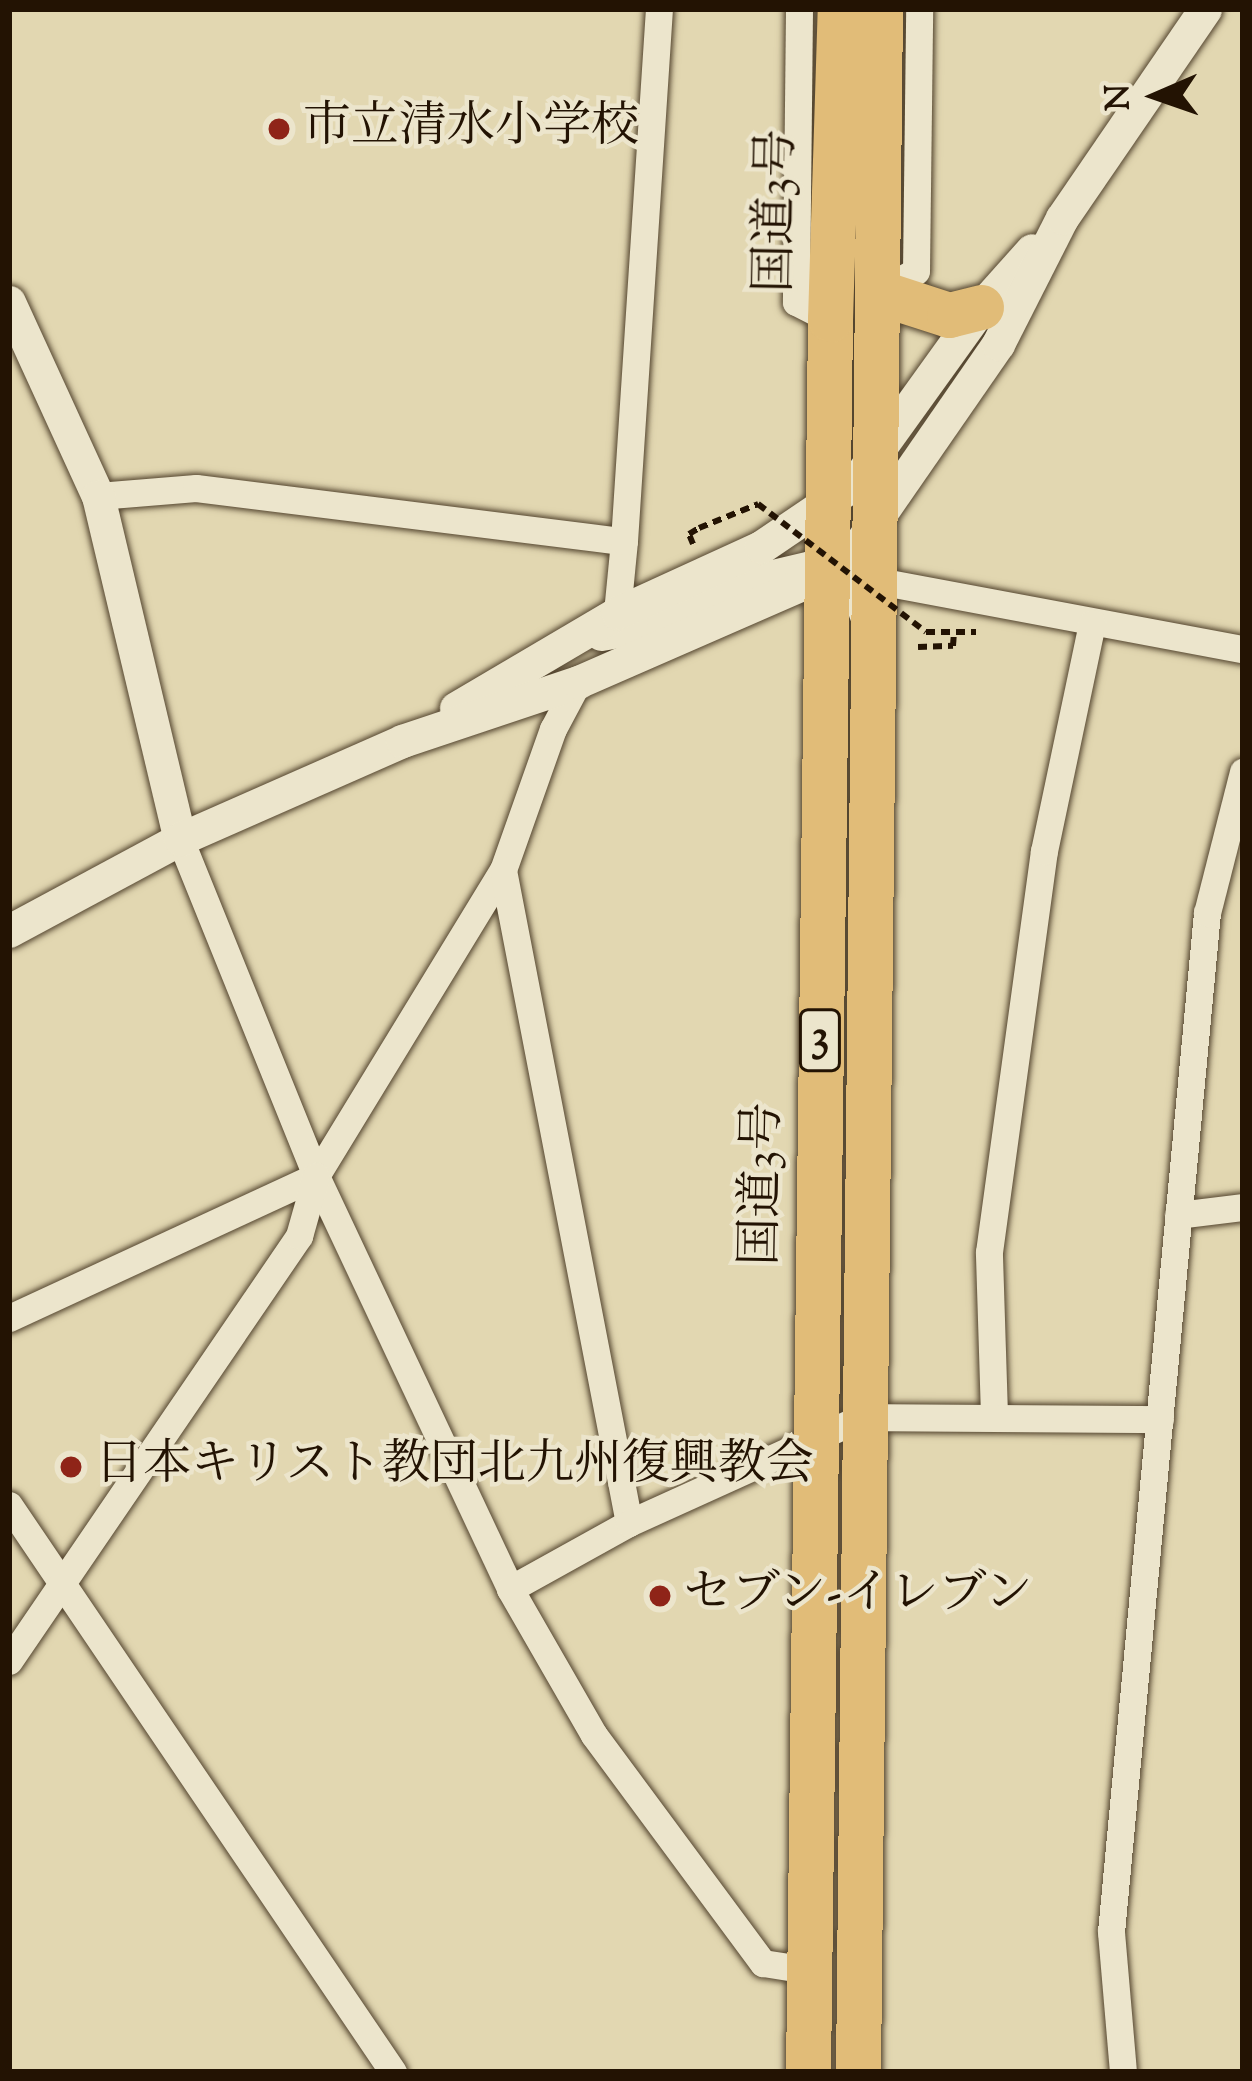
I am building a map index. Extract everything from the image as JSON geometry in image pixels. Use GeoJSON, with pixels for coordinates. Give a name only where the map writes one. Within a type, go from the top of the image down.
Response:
{"type":"FeatureCollection","features":[{"type":"Feature","properties":{"kind":"highway","name":"国道3号"},"geometry":{"type":"LineString","coordinates":[[808,2072],[830,319],[840,9]]}},
{"type":"Feature","properties":{"kind":"highway","name":"国道3号"},"geometry":{"type":"LineString","coordinates":[[858,2072],[880,9]]}},
{"type":"Feature","properties":{"kind":"highway"},"geometry":{"type":"LineString","coordinates":[[878,292],[949,315],[981,307]]}},
{"type":"Feature","properties":{"kind":"street"},"geometry":{"type":"LineString","coordinates":[[616,613],[659,9]]}},
{"type":"Feature","properties":{"kind":"street"},"geometry":{"type":"LineString","coordinates":[[799,9],[796,302],[830,319]]}},
{"type":"Feature","properties":{"kind":"street"},"geometry":{"type":"LineString","coordinates":[[878,292],[916,271],[919,9]]}},
{"type":"Feature","properties":{"kind":"street"},"geometry":{"type":"LineString","coordinates":[[9,931],[180,839],[403,740],[578,682],[828,573],[854,552],[998,344],[1062,218],[1205,9]]}},
{"type":"Feature","properties":{"kind":"street"},"geometry":{"type":"LineString","coordinates":[[403,740],[616,613],[761,547],[829,503],[877,456],[981,307],[1062,218]]}},
{"type":"Feature","properties":{"kind":"street"},"geometry":{"type":"LineString","coordinates":[[9,302],[98,496],[180,839],[316,1176],[510,1589],[595,1735],[763,1963],[808,1970]]}},
{"type":"Feature","properties":{"kind":"street"},"geometry":{"type":"LineString","coordinates":[[98,496],[196,488],[624,541]]}},
{"type":"Feature","properties":{"kind":"street"},"geometry":{"type":"LineString","coordinates":[[570,639],[663,622],[790,568],[1243,649]]}},
{"type":"Feature","properties":{"kind":"street"},"geometry":{"type":"LineString","coordinates":[[828,573],[859,596],[872,631]]}},
{"type":"Feature","properties":{"kind":"street"},"geometry":{"type":"LineString","coordinates":[[760,606],[788,608],[802,615],[821,641],[826,659]]}},
{"type":"Feature","properties":{"kind":"street"},"geometry":{"type":"LineString","coordinates":[[994,1415],[988,1252],[1044,851],[1092,622]]}},
{"type":"Feature","properties":{"kind":"street"},"geometry":{"type":"LineString","coordinates":[[9,1661],[299,1236],[316,1176],[503,870],[553,729],[578,682]]}},
{"type":"Feature","properties":{"kind":"street"},"geometry":{"type":"LineString","coordinates":[[1123,2072],[1111,1932],[1207,914],[1243,772]]}},
{"type":"Feature","properties":{"kind":"street"},"geometry":{"type":"LineString","coordinates":[[503,870],[629,1523]]}},
{"type":"Feature","properties":{"kind":"street"},"geometry":{"type":"LineString","coordinates":[[9,1318],[316,1176]]}},
{"type":"Feature","properties":{"kind":"street"},"geometry":{"type":"LineString","coordinates":[[1178,1215],[1243,1207]]}},
{"type":"Feature","properties":{"kind":"street"},"geometry":{"type":"LineString","coordinates":[[510,1589],[629,1523],[863,1417],[1160,1419]]}},
{"type":"Feature","properties":{"kind":"street"},"geometry":{"type":"LineString","coordinates":[[9,1505],[392,2072]]}},
{"type":"Feature","properties":{"kind":"path"},"geometry":{"type":"LineString","coordinates":[[693,545],[689,534],[758,504],[926,632],[998,630]]}},
{"type":"Feature","properties":{"kind":"path"},"geometry":{"type":"LineString","coordinates":[[918,647],[953,646],[954,633]]}},
{"type":"Feature","properties":{"kind":"place","name":"市立清水小学校"},"geometry":{"type":"Point","coordinates":[279,129]}},
{"type":"Feature","properties":{"kind":"place","name":"日本キリスト教団北九州復興教会"},"geometry":{"type":"Point","coordinates":[71,1467]}},
{"type":"Feature","properties":{"kind":"place","name":"セブン-イレブン"},"geometry":{"type":"Point","coordinates":[660,1596]}}]}
